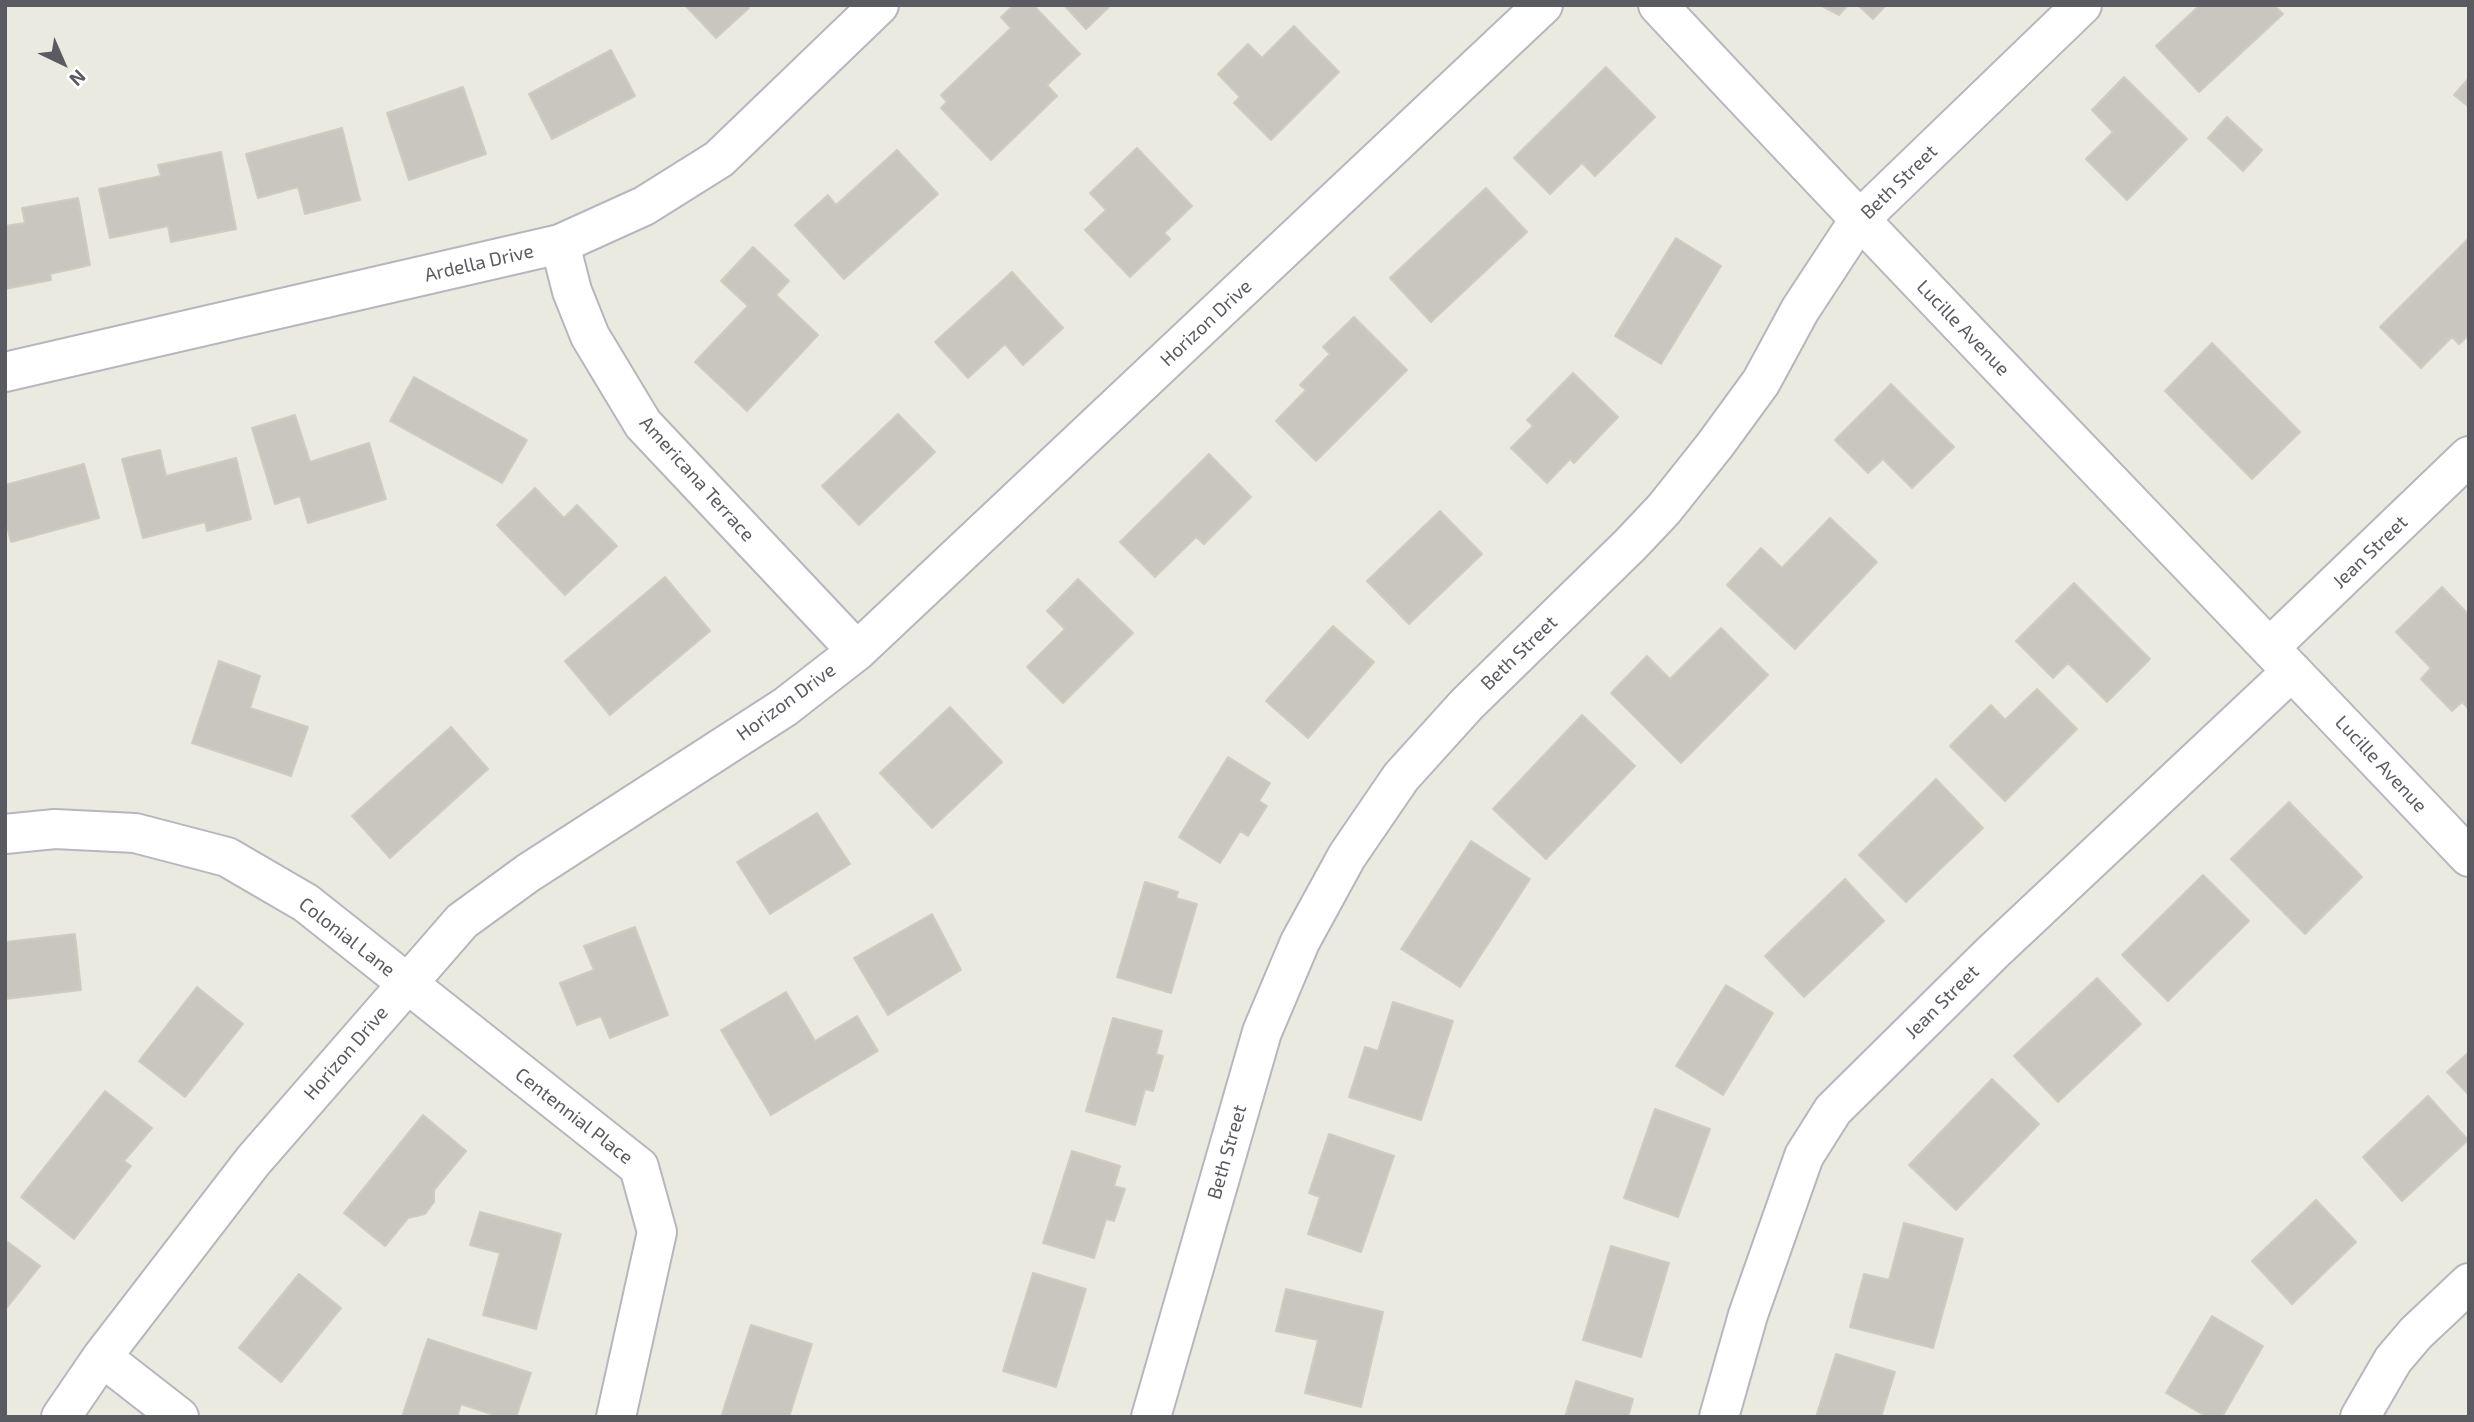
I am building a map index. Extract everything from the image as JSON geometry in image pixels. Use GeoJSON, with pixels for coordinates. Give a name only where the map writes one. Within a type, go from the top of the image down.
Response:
{"type":"FeatureCollection","features":[{"type":"Feature","properties":{"kind":"street","name":"Ardella Drive"},"geometry":{"type":"LineString","coordinates":[[5,372],[560,244],[644,206],[719,159],[879,5]]}},
{"type":"Feature","properties":{"kind":"street","name":"Horizon Drive"},"geometry":{"type":"LineString","coordinates":[[61,1417],[102,1357],[253,1161],[463,921],[528,873],[785,707],[857,651],[1543,5]]}},
{"type":"Feature","properties":{"kind":"street","name":"Lucille Avenue"},"geometry":{"type":"LineString","coordinates":[[1658,5],[1859,220],[2469,857]]}},
{"type":"Feature","properties":{"kind":"street","name":"Beth Street"},"geometry":{"type":"LineString","coordinates":[[1151,1417],[1262,1032],[1300,942],[1346,856],[1401,776],[1467,704],[1664,509],[1762,382],[1800,310],[1859,220],[2082,5]]}},
{"type":"Feature","properties":{"kind":"street","name":"Americana Terrace"},"geometry":{"type":"LineString","coordinates":[[560,244],[572,291],[590,336],[643,424],[857,651]]}},
{"type":"Feature","properties":{"kind":"street","name":"Jean Street"},"geometry":{"type":"LineString","coordinates":[[1719,1417],[1748,1315],[1804,1156],[1833,1110],[1993,952],[2281,659],[2469,456]]}},
{"type":"Feature","properties":{"kind":"street","name":"Colonial Lane"},"geometry":{"type":"LineString","coordinates":[[5,834],[55,829],[135,833],[227,857],[306,903],[406,984]]}},
{"type":"Feature","properties":{"kind":"street","name":"Centennial Place"},"geometry":{"type":"LineString","coordinates":[[406,984],[639,1167],[657,1232],[616,1417]]}},
{"type":"Feature","properties":{"kind":"street"},"geometry":{"type":"LineString","coordinates":[[2360,1417],[2393,1360],[2416,1333],[2469,1283]]}},
{"type":"Feature","properties":{"kind":"street"},"geometry":{"type":"LineString","coordinates":[[102,1357],[179,1417]]}},
{"type":"Feature","properties":{"kind":"building"},"geometry":{"type":"Polygon","coordinates":[[[685,5],[747,5],[749,8],[716,38],[685,5]]]}},
{"type":"Feature","properties":{"kind":"building"},"geometry":{"type":"Polygon","coordinates":[[[1014,5],[1033,5],[1080,54],[1047,85],[1057,96],[991,160],[941,108],[947,102],[941,95],[1011,28],[1001,17],[1014,5]]]}},
{"type":"Feature","properties":{"kind":"building"},"geometry":{"type":"Polygon","coordinates":[[[1064,5],[1111,5],[1086,29],[1064,5]]]}},
{"type":"Feature","properties":{"kind":"building"},"geometry":{"type":"Polygon","coordinates":[[[1820,5],[1848,5],[1839,15],[1820,5]]]}},
{"type":"Feature","properties":{"kind":"building"},"geometry":{"type":"Polygon","coordinates":[[[1858,5],[1886,5],[1873,19],[1858,5]]]}},
{"type":"Feature","properties":{"kind":"building"},"geometry":{"type":"Polygon","coordinates":[[[2200,5],[2274,5],[2283,14],[2199,92],[2156,46],[2200,5]]]}},
{"type":"Feature","properties":{"kind":"building"},"geometry":{"type":"Polygon","coordinates":[[[1294,26],[1339,72],[1271,140],[1234,103],[1240,97],[1218,74],[1248,44],[1262,58],[1294,26]]]}},
{"type":"Feature","properties":{"kind":"building"},"geometry":{"type":"Polygon","coordinates":[[[611,50],[635,96],[552,139],[529,94],[611,50]]]}},
{"type":"Feature","properties":{"kind":"building"},"geometry":{"type":"Polygon","coordinates":[[[1606,67],[1655,117],[1595,176],[1582,163],[1550,194],[1514,158],[1606,67]]]}},
{"type":"Feature","properties":{"kind":"building"},"geometry":{"type":"Polygon","coordinates":[[[2124,77],[2187,139],[2127,200],[2086,159],[2113,132],[2092,110],[2124,77]]]}},
{"type":"Feature","properties":{"kind":"building"},"geometry":{"type":"Polygon","coordinates":[[[2469,78],[2469,107],[2454,95],[2469,78]]]}},
{"type":"Feature","properties":{"kind":"building"},"geometry":{"type":"Polygon","coordinates":[[[463,87],[486,154],[409,180],[387,113],[463,87]]]}},
{"type":"Feature","properties":{"kind":"building"},"geometry":{"type":"Polygon","coordinates":[[[2227,117],[2262,150],[2243,171],[2208,138],[2227,117]]]}},
{"type":"Feature","properties":{"kind":"building"},"geometry":{"type":"Polygon","coordinates":[[[342,128],[360,200],[305,214],[298,187],[258,198],[246,154],[342,128]]]}},
{"type":"Feature","properties":{"kind":"building"},"geometry":{"type":"Polygon","coordinates":[[[1137,148],[1192,206],[1164,233],[1170,239],[1130,277],[1085,230],[1106,210],[1090,193],[1137,148]]]}},
{"type":"Feature","properties":{"kind":"building"},"geometry":{"type":"Polygon","coordinates":[[[897,150],[938,194],[844,279],[795,225],[828,195],[836,205],[897,150]]]}},
{"type":"Feature","properties":{"kind":"building"},"geometry":{"type":"Polygon","coordinates":[[[221,152],[236,229],[171,242],[168,226],[110,238],[99,189],[161,176],[158,165],[221,152]]]}},
{"type":"Feature","properties":{"kind":"building"},"geometry":{"type":"Polygon","coordinates":[[[1486,188],[1527,232],[1431,322],[1390,278],[1486,188]]]}},
{"type":"Feature","properties":{"kind":"building"},"geometry":{"type":"Polygon","coordinates":[[[78,198],[90,265],[50,274],[51,280],[5,289],[5,226],[25,223],[22,208],[78,198]]]}},
{"type":"Feature","properties":{"kind":"building"},"geometry":{"type":"Polygon","coordinates":[[[1676,238],[1721,266],[1661,364],[1615,336],[1676,238]]]}},
{"type":"Feature","properties":{"kind":"building"},"geometry":{"type":"Polygon","coordinates":[[[2469,238],[2469,335],[2459,344],[2452,337],[2421,368],[2380,327],[2469,238]]]}},
{"type":"Feature","properties":{"kind":"building"},"geometry":{"type":"Polygon","coordinates":[[[753,247],[789,281],[776,295],[818,335],[747,411],[695,362],[748,306],[721,281],[753,247]]]}},
{"type":"Feature","properties":{"kind":"building"},"geometry":{"type":"Polygon","coordinates":[[[1012,272],[1063,328],[1023,365],[1005,344],[968,378],[935,342],[1012,272]]]}},
{"type":"Feature","properties":{"kind":"building"},"geometry":{"type":"Polygon","coordinates":[[[1354,317],[1407,370],[1316,461],[1276,421],[1306,390],[1300,385],[1330,354],[1323,347],[1354,317]]]}},
{"type":"Feature","properties":{"kind":"building"},"geometry":{"type":"Polygon","coordinates":[[[2212,343],[2300,432],[2252,479],[2165,391],[2212,343]]]}},
{"type":"Feature","properties":{"kind":"building"},"geometry":{"type":"Polygon","coordinates":[[[1573,373],[1618,417],[1574,463],[1570,459],[1547,483],[1511,448],[1533,426],[1527,420],[1573,373]]]}},
{"type":"Feature","properties":{"kind":"building"},"geometry":{"type":"Polygon","coordinates":[[[414,377],[527,440],[502,483],[390,421],[414,377]]]}},
{"type":"Feature","properties":{"kind":"building"},"geometry":{"type":"Polygon","coordinates":[[[1891,384],[1954,447],[1912,488],[1883,459],[1868,473],[1835,440],[1891,384]]]}},
{"type":"Feature","properties":{"kind":"building"},"geometry":{"type":"Polygon","coordinates":[[[898,414],[935,452],[859,525],[822,486],[898,414]]]}},
{"type":"Feature","properties":{"kind":"building"},"geometry":{"type":"Polygon","coordinates":[[[295,415],[310,462],[369,443],[386,499],[308,523],[300,496],[275,504],[252,428],[295,415]]]}},
{"type":"Feature","properties":{"kind":"building"},"geometry":{"type":"Polygon","coordinates":[[[160,450],[166,476],[236,458],[251,519],[207,531],[205,522],[143,538],[122,459],[160,450]]]}},
{"type":"Feature","properties":{"kind":"building"},"geometry":{"type":"Polygon","coordinates":[[[1209,454],[1251,497],[1204,544],[1196,537],[1155,577],[1120,542],[1209,454]]]}},
{"type":"Feature","properties":{"kind":"building"},"geometry":{"type":"Polygon","coordinates":[[[84,464],[99,518],[11,542],[5,518],[5,485],[84,464]]]}},
{"type":"Feature","properties":{"kind":"building"},"geometry":{"type":"Polygon","coordinates":[[[535,488],[564,518],[577,505],[617,546],[565,595],[497,525],[535,488]]]}},
{"type":"Feature","properties":{"kind":"building"},"geometry":{"type":"Polygon","coordinates":[[[1440,511],[1482,554],[1409,624],[1367,581],[1440,511]]]}},
{"type":"Feature","properties":{"kind":"building"},"geometry":{"type":"Polygon","coordinates":[[[1830,518],[1877,562],[1795,649],[1727,585],[1761,548],[1782,568],[1830,518]]]}},
{"type":"Feature","properties":{"kind":"building"},"geometry":{"type":"Polygon","coordinates":[[[665,577],[710,631],[610,715],[565,661],[665,577]]]}},
{"type":"Feature","properties":{"kind":"building"},"geometry":{"type":"Polygon","coordinates":[[[1078,579],[1133,633],[1063,703],[1027,667],[1065,629],[1047,611],[1078,579]]]}},
{"type":"Feature","properties":{"kind":"building"},"geometry":{"type":"Polygon","coordinates":[[[2074,583],[2150,659],[2107,702],[2068,663],[2053,678],[2016,641],[2074,583]]]}},
{"type":"Feature","properties":{"kind":"building"},"geometry":{"type":"Polygon","coordinates":[[[2442,587],[2469,615],[2469,709],[2462,702],[2452,711],[2421,679],[2431,668],[2396,632],[2442,587]]]}},
{"type":"Feature","properties":{"kind":"building"},"geometry":{"type":"Polygon","coordinates":[[[1333,626],[1374,662],[1308,738],[1266,701],[1333,626]]]}},
{"type":"Feature","properties":{"kind":"building"},"geometry":{"type":"Polygon","coordinates":[[[1721,628],[1768,675],[1681,763],[1611,693],[1647,656],[1670,679],[1721,628]]]}},
{"type":"Feature","properties":{"kind":"building"},"geometry":{"type":"Polygon","coordinates":[[[219,661],[260,676],[250,708],[308,727],[291,776],[192,743],[219,661]]]}},
{"type":"Feature","properties":{"kind":"building"},"geometry":{"type":"Polygon","coordinates":[[[2037,689],[2077,729],[2005,801],[1950,746],[1991,705],[2005,720],[2037,689]]]}},
{"type":"Feature","properties":{"kind":"building"},"geometry":{"type":"Polygon","coordinates":[[[950,707],[1002,762],[932,828],[880,773],[950,707]]]}},
{"type":"Feature","properties":{"kind":"building"},"geometry":{"type":"Polygon","coordinates":[[[1582,715],[1635,766],[1546,859],[1493,809],[1582,715]]]}},
{"type":"Feature","properties":{"kind":"building"},"geometry":{"type":"Polygon","coordinates":[[[451,727],[488,769],[390,858],[352,816],[451,727]]]}},
{"type":"Feature","properties":{"kind":"building"},"geometry":{"type":"Polygon","coordinates":[[[1228,757],[1270,783],[1259,801],[1267,806],[1248,836],[1240,831],[1220,863],[1179,837],[1228,757]]]}},
{"type":"Feature","properties":{"kind":"building"},"geometry":{"type":"Polygon","coordinates":[[[1936,779],[1983,828],[1906,902],[1859,855],[1936,779]]]}},
{"type":"Feature","properties":{"kind":"building"},"geometry":{"type":"Polygon","coordinates":[[[2289,802],[2362,877],[2305,934],[2231,859],[2289,802]]]}},
{"type":"Feature","properties":{"kind":"building"},"geometry":{"type":"Polygon","coordinates":[[[817,813],[850,864],[770,914],[737,862],[817,813]]]}},
{"type":"Feature","properties":{"kind":"building"},"geometry":{"type":"Polygon","coordinates":[[[1471,841],[1530,879],[1460,987],[1401,949],[1471,841]]]}},
{"type":"Feature","properties":{"kind":"building"},"geometry":{"type":"Polygon","coordinates":[[[2203,875],[2249,921],[2168,1001],[2122,955],[2203,875]]]}},
{"type":"Feature","properties":{"kind":"building"},"geometry":{"type":"Polygon","coordinates":[[[1845,879],[1884,921],[1804,997],[1765,956],[1845,879]]]}},
{"type":"Feature","properties":{"kind":"building"},"geometry":{"type":"Polygon","coordinates":[[[1145,882],[1178,892],[1176,898],[1197,904],[1171,993],[1117,977],[1145,882]]]}},
{"type":"Feature","properties":{"kind":"building"},"geometry":{"type":"Polygon","coordinates":[[[932,914],[961,970],[888,1015],[854,958],[932,914]]]}},
{"type":"Feature","properties":{"kind":"building"},"geometry":{"type":"Polygon","coordinates":[[[635,927],[668,1015],[610,1038],[601,1016],[577,1025],[560,983],[594,970],[584,946],[635,927]]]}},
{"type":"Feature","properties":{"kind":"building"},"geometry":{"type":"Polygon","coordinates":[[[75,934],[81,990],[5,999],[5,942],[75,934]]]}},
{"type":"Feature","properties":{"kind":"building"},"geometry":{"type":"Polygon","coordinates":[[[2097,978],[2141,1024],[2058,1102],[2014,1056],[2097,978]]]}},
{"type":"Feature","properties":{"kind":"building"},"geometry":{"type":"Polygon","coordinates":[[[1726,985],[1773,1013],[1723,1095],[1676,1066],[1726,985]]]}},
{"type":"Feature","properties":{"kind":"building"},"geometry":{"type":"Polygon","coordinates":[[[197,987],[243,1024],[185,1097],[139,1061],[197,987]]]}},
{"type":"Feature","properties":{"kind":"building"},"geometry":{"type":"Polygon","coordinates":[[[786,992],[815,1041],[857,1016],[878,1051],[771,1115],[721,1030],[786,992]]]}},
{"type":"Feature","properties":{"kind":"building"},"geometry":{"type":"Polygon","coordinates":[[[1393,1002],[1453,1021],[1421,1120],[1349,1097],[1365,1047],[1378,1051],[1393,1002]]]}},
{"type":"Feature","properties":{"kind":"building"},"geometry":{"type":"Polygon","coordinates":[[[1113,1018],[1162,1031],[1156,1054],[1163,1056],[1153,1091],[1145,1089],[1135,1125],[1086,1111],[1113,1018]]]}},
{"type":"Feature","properties":{"kind":"building"},"geometry":{"type":"Polygon","coordinates":[[[2469,1052],[2469,1095],[2447,1072],[2469,1052]]]}},
{"type":"Feature","properties":{"kind":"building"},"geometry":{"type":"Polygon","coordinates":[[[1992,1079],[2039,1124],[1956,1210],[1909,1165],[1992,1079]]]}},
{"type":"Feature","properties":{"kind":"building"},"geometry":{"type":"Polygon","coordinates":[[[105,1091],[152,1128],[124,1161],[131,1166],[74,1239],[21,1197],[105,1091]]]}},
{"type":"Feature","properties":{"kind":"building"},"geometry":{"type":"Polygon","coordinates":[[[2428,1096],[2468,1140],[2402,1201],[2363,1157],[2428,1096]]]}},
{"type":"Feature","properties":{"kind":"building"},"geometry":{"type":"Polygon","coordinates":[[[1655,1109],[1710,1129],[1678,1217],[1624,1198],[1655,1109]]]}},
{"type":"Feature","properties":{"kind":"building"},"geometry":{"type":"Polygon","coordinates":[[[423,1115],[466,1151],[434,1190],[434,1202],[425,1214],[408,1218],[385,1246],[344,1213],[423,1115]]]}},
{"type":"Feature","properties":{"kind":"building"},"geometry":{"type":"Polygon","coordinates":[[[1329,1134],[1394,1156],[1361,1252],[1308,1234],[1320,1197],[1309,1193],[1329,1134]]]}},
{"type":"Feature","properties":{"kind":"building"},"geometry":{"type":"Polygon","coordinates":[[[1072,1151],[1120,1166],[1114,1186],[1125,1189],[1114,1221],[1106,1219],[1094,1258],[1043,1243],[1072,1151]]]}},
{"type":"Feature","properties":{"kind":"building"},"geometry":{"type":"Polygon","coordinates":[[[2316,1200],[2356,1242],[2292,1304],[2252,1261],[2316,1200]]]}},
{"type":"Feature","properties":{"kind":"building"},"geometry":{"type":"Polygon","coordinates":[[[480,1212],[561,1234],[536,1329],[483,1315],[500,1253],[470,1245],[480,1212]]]}},
{"type":"Feature","properties":{"kind":"building"},"geometry":{"type":"Polygon","coordinates":[[[1904,1223],[1963,1239],[1933,1348],[1850,1327],[1864,1274],[1889,1280],[1904,1223]]]}},
{"type":"Feature","properties":{"kind":"building"},"geometry":{"type":"Polygon","coordinates":[[[5,1240],[40,1266],[5,1310],[5,1240]]]}},
{"type":"Feature","properties":{"kind":"building"},"geometry":{"type":"Polygon","coordinates":[[[1611,1246],[1669,1263],[1641,1357],[1583,1340],[1611,1246]]]}},
{"type":"Feature","properties":{"kind":"building"},"geometry":{"type":"Polygon","coordinates":[[[1033,1273],[1086,1289],[1056,1387],[1003,1371],[1033,1273]]]}},
{"type":"Feature","properties":{"kind":"building"},"geometry":{"type":"Polygon","coordinates":[[[299,1274],[341,1308],[281,1382],[239,1348],[299,1274]]]}},
{"type":"Feature","properties":{"kind":"building"},"geometry":{"type":"Polygon","coordinates":[[[1286,1289],[1383,1312],[1361,1407],[1305,1393],[1318,1340],[1276,1331],[1286,1289]]]}},
{"type":"Feature","properties":{"kind":"building"},"geometry":{"type":"Polygon","coordinates":[[[2212,1316],[2263,1346],[2222,1417],[2207,1417],[2166,1393],[2212,1316]]]}},
{"type":"Feature","properties":{"kind":"building"},"geometry":{"type":"Polygon","coordinates":[[[751,1325],[812,1344],[789,1417],[721,1417],[751,1325]]]}},
{"type":"Feature","properties":{"kind":"building"},"geometry":{"type":"Polygon","coordinates":[[[428,1339],[531,1373],[516,1417],[500,1417],[461,1404],[457,1417],[402,1417],[428,1339]]]}},
{"type":"Feature","properties":{"kind":"building"},"geometry":{"type":"Polygon","coordinates":[[[1836,1354],[1895,1372],[1881,1417],[1816,1417],[1836,1354]]]}},
{"type":"Feature","properties":{"kind":"building"},"geometry":{"type":"Polygon","coordinates":[[[1576,1381],[1633,1399],[1628,1417],[1565,1417],[1576,1381]]]}}]}
